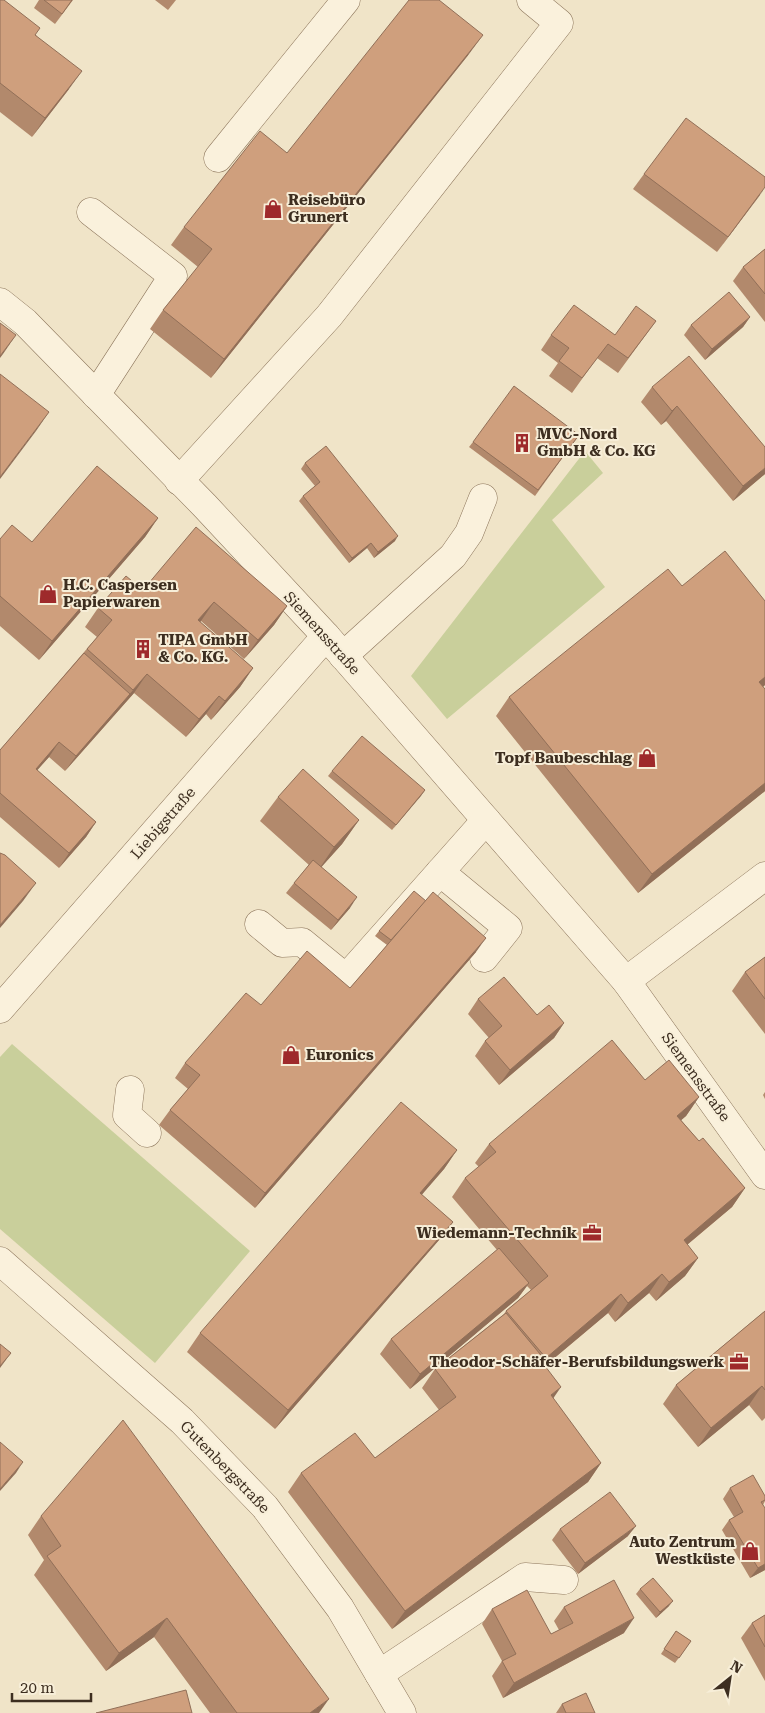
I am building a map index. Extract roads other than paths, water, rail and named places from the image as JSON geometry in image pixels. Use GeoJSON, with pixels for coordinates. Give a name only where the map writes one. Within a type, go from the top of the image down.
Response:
{"type":"FeatureCollection","features":[{"type":"Feature","properties":{"kind":"street"},"geometry":{"type":"LineString","coordinates":[[218,158],[346,0]]}},
{"type":"Feature","properties":{"kind":"street"},"geometry":{"type":"LineString","coordinates":[[179,481],[329,316],[559,23],[531,0]]}},
{"type":"Feature","properties":{"kind":"street"},"geometry":{"type":"LineString","coordinates":[[92,212],[173,276],[96,395]]}},
{"type":"Feature","properties":{"kind":"street","name":"Siemensstraße"},"geometry":{"type":"LineString","coordinates":[[0,302],[25,322],[96,395],[334,646],[626,981],[765,1175]]}},
{"type":"Feature","properties":{"kind":"street","name":"Liebigstraße"},"geometry":{"type":"LineString","coordinates":[[0,1009],[334,646],[453,556],[469,533],[483,498]]}},
{"type":"Feature","properties":{"kind":"street"},"geometry":{"type":"LineString","coordinates":[[259,924],[282,943],[302,942],[346,978],[486,820]]}},
{"type":"Feature","properties":{"kind":"street"},"geometry":{"type":"LineString","coordinates":[[440,872],[508,928],[484,958]]}},
{"type":"Feature","properties":{"kind":"street"},"geometry":{"type":"LineString","coordinates":[[626,981],[765,876]]}},
{"type":"Feature","properties":{"kind":"street"},"geometry":{"type":"LineString","coordinates":[[130,1090],[127,1115],[147,1133]]}},
{"type":"Feature","properties":{"kind":"street","name":"Gutenbergstraße"},"geometry":{"type":"LineString","coordinates":[[0,1261],[182,1421],[265,1507],[340,1608],[402,1713]]}},
{"type":"Feature","properties":{"kind":"street"},"geometry":{"type":"LineString","coordinates":[[379,1674],[525,1577],[564,1580]]}},
{"type":"Feature","properties":{"kind":"place","name":"Reisebüro Grunert"},"geometry":{"type":"Point","coordinates":[273,209]}},
{"type":"Feature","properties":{"kind":"place","name":"MVC-Nord GmbH & Co. KG"},"geometry":{"type":"Point","coordinates":[522,443]}},
{"type":"Feature","properties":{"kind":"place","name":"H.C. Caspersen Papierwaren"},"geometry":{"type":"Point","coordinates":[48,594]}},
{"type":"Feature","properties":{"kind":"place","name":"TIPA GmbH & Co. KG."},"geometry":{"type":"Point","coordinates":[143,649]}},
{"type":"Feature","properties":{"kind":"place","name":"Topf Baubeschlag"},"geometry":{"type":"Point","coordinates":[647,758]}},
{"type":"Feature","properties":{"kind":"place","name":"Euronics"},"geometry":{"type":"Point","coordinates":[291,1055]}},
{"type":"Feature","properties":{"kind":"place","name":"Wiedemann-Technik"},"geometry":{"type":"Point","coordinates":[592,1233]}},
{"type":"Feature","properties":{"kind":"place","name":"Theodor-Schäfer-Berufsbildungswerk"},"geometry":{"type":"Point","coordinates":[739,1362]}},
{"type":"Feature","properties":{"kind":"place","name":"Auto Zentrum Westküste"},"geometry":{"type":"Point","coordinates":[750,1551]}}]}
